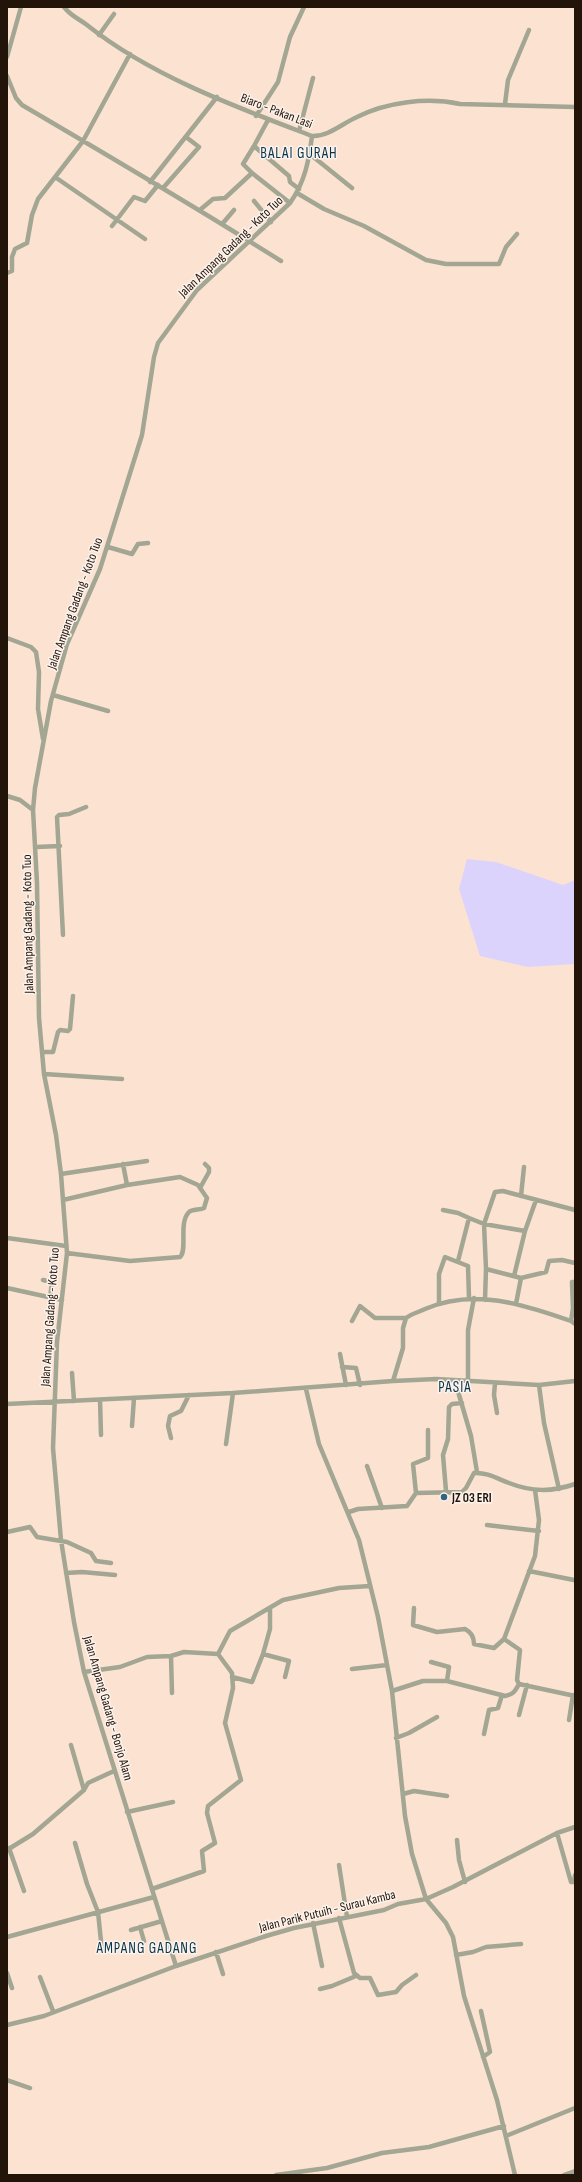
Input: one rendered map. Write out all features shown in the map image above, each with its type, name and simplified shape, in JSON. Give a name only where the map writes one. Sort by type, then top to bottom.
[{"type":"street","points":[[7,57],[21,7]]},
{"type":"street","name":"Biaro - Pakan Lasi","points":[[64,7],[71,16],[130,54],[256,116],[312,136],[338,128],[370,111],[396,103],[428,101],[575,107]]},
{"type":"street","points":[[256,116],[278,82],[290,37],[304,7]]},
{"type":"street","points":[[99,35],[114,14]]},
{"type":"street","points":[[505,104],[508,80],[529,30]]},
{"type":"street","points":[[7,273],[12,271],[12,257],[15,249],[27,242],[32,215],[38,199],[83,141],[130,54]]},
{"type":"street","points":[[7,76],[19,102],[150,182],[200,209],[281,261]]},
{"type":"street","points":[[299,131],[313,78]]},
{"type":"street","points":[[150,182],[217,97]]},
{"type":"street","points":[[268,120],[243,164],[244,167],[290,203]]},
{"type":"street","name":"Jalan Ampang Gadang - Koto Tuo","points":[[54,1402],[67,1253],[61,1174],[56,1135],[44,1074],[39,1018],[36,847],[33,810],[35,788],[53,695],[67,644],[108,547],[142,435],[154,357],[158,344],[194,293],[290,203],[305,176],[307,161],[311,156],[312,136]]},
{"type":"street","points":[[163,188],[199,148],[199,146],[186,138]]},
{"type":"street","points":[[254,146],[289,176],[290,182],[298,191],[324,209],[364,226],[426,260],[446,264],[499,264],[506,247],[517,234]]},
{"type":"street","points":[[311,156],[352,188]]},
{"type":"street","points":[[200,209],[213,199],[225,198],[252,173]]},
{"type":"street","points":[[54,178],[145,239]]},
{"type":"street","points":[[112,226],[134,197],[145,201],[158,185]]},
{"type":"street","points":[[254,201],[271,222]]},
{"type":"street","points":[[223,223],[234,210]]},
{"type":"street","points":[[108,547],[132,554],[138,544],[148,543]]},
{"type":"street","points":[[7,638],[31,647],[36,652],[39,672],[38,708],[44,741]]},
{"type":"street","points":[[53,695],[108,711]]},
{"type":"street","points":[[7,796],[20,800],[33,810]]},
{"type":"street","points":[[63,935],[58,815],[69,814],[86,807]]},
{"type":"street","points":[[36,847],[60,846]]},
{"type":"street","points":[[42,1052],[53,1052],[58,1032],[60,1030],[68,1031],[70,1029],[74,996]]},
{"type":"street","points":[[44,1074],[122,1079]]},
{"type":"street","points":[[61,1174],[147,1161]]},
{"type":"street","points":[[123,1164],[127,1185]]},
{"type":"street","points":[[200,1188],[209,1172],[209,1168],[205,1164]]},
{"type":"street","points":[[521,1196],[524,1167]]},
{"type":"street","points":[[63,1200],[127,1185],[180,1177],[191,1180],[200,1188],[207,1200],[204,1208],[191,1211],[188,1214],[182,1232],[183,1254],[180,1258],[130,1261],[67,1253]]},
{"type":"street","points":[[485,1300],[486,1269],[484,1224],[495,1192],[502,1191],[575,1210]]},
{"type":"street","points":[[514,1276],[525,1231],[536,1200]]},
{"type":"street","points":[[443,1210],[458,1213],[484,1224],[525,1231]]},
{"type":"street","points":[[458,1262],[469,1218]]},
{"type":"street","points":[[7,1238],[66,1246]]},
{"type":"street","points":[[439,1303],[439,1274],[442,1260],[447,1257],[468,1266],[467,1282],[472,1298],[468,1330],[468,1381]]},
{"type":"street","points":[[486,1269],[521,1278],[546,1272],[549,1262],[562,1260],[575,1263]]},
{"type":"street","points":[[516,1304],[521,1278]]},
{"type":"street","points":[[43,1280],[52,1282],[50,1298]]},
{"type":"street","points":[[352,1321],[360,1306],[375,1318],[406,1318],[439,1303],[472,1298],[516,1304],[573,1322],[572,1282],[575,1282]]},
{"type":"street","points":[[7,1288],[62,1300]]},
{"type":"street","points":[[393,1381],[403,1348],[403,1328],[406,1318]]},
{"type":"street","points":[[340,1354],[346,1385]]},
{"type":"street","points":[[342,1367],[356,1368],[360,1384]]},
{"type":"street","points":[[72,1374],[74,1401]]},
{"type":"street","points":[[7,1404],[233,1393],[436,1379],[540,1385],[575,1381]]},
{"type":"street","points":[[455,1381],[471,1436],[477,1472]]},
{"type":"street","points":[[495,1383],[494,1395],[498,1413]]},
{"type":"street","points":[[540,1385],[544,1423],[559,1489]]},
{"type":"street","points":[[306,1388],[319,1444],[337,1488],[349,1512],[359,1540],[378,1617],[392,1691],[396,1738],[408,1835],[426,1899],[450,1930],[464,1996],[504,2126],[515,2175]]},
{"type":"street","points":[[226,1444],[233,1393]]},
{"type":"street","points":[[172,1438],[168,1426],[170,1416],[181,1411],[189,1395]]},
{"type":"street","points":[[132,1426],[134,1398]]},
{"type":"street","points":[[100,1400],[101,1434]]},
{"type":"street","name":"Jalan Ampang Gadang - Bonjo Alam","points":[[54,1402],[53,1448],[61,1540],[84,1672],[176,1966]]},
{"type":"street","points":[[446,1491],[443,1455],[448,1439],[449,1407],[452,1404],[462,1403]]},
{"type":"street","points":[[349,1512],[407,1506],[416,1493],[413,1464],[428,1458],[428,1430]]},
{"type":"street","points":[[367,1466],[382,1508]]},
{"type":"street","points":[[416,1493],[464,1491],[471,1475],[477,1472],[496,1477],[508,1483],[535,1490],[559,1489],[575,1484]]},
{"type":"street","points":[[414,1608],[413,1625],[437,1632],[465,1629],[469,1631],[474,1638],[474,1644],[494,1648],[504,1639],[535,1556],[539,1531],[539,1513],[535,1490]]},
{"type":"street","points":[[488,1525],[539,1531]]},
{"type":"street","points":[[7,1532],[28,1526],[32,1528],[37,1537],[61,1540],[91,1553],[96,1561],[111,1563]]},
{"type":"street","points":[[529,1571],[574,1580]]},
{"type":"street","points":[[66,1573],[82,1572],[115,1575]]},
{"type":"street","points":[[218,1654],[230,1631],[283,1600],[339,1588],[370,1586]]},
{"type":"street","points":[[232,1677],[252,1682],[263,1654],[270,1630],[270,1608]]},
{"type":"street","points":[[392,1691],[423,1681],[447,1681],[502,1695],[512,1695],[518,1684],[519,1648],[504,1639]]},
{"type":"street","points":[[84,1672],[120,1667],[147,1657],[171,1656],[189,1652],[218,1654],[230,1669],[233,1688],[224,1723],[241,1780],[208,1806],[207,1813],[215,1843],[202,1851],[204,1871],[152,1890]]},
{"type":"street","points":[[263,1654],[289,1661],[285,1676]]},
{"type":"street","points":[[171,1656],[172,1693]]},
{"type":"street","points":[[431,1662],[449,1667],[447,1681]]},
{"type":"street","points":[[352,1668],[387,1664]]},
{"type":"street","points":[[518,1684],[574,1696],[568,1720]]},
{"type":"street","points":[[519,1715],[526,1686]]},
{"type":"street","points":[[484,1734],[489,1710],[498,1708],[502,1695]]},
{"type":"street","points":[[396,1738],[410,1733],[437,1717]]},
{"type":"street","points":[[71,1745],[84,1790]]},
{"type":"street","points":[[24,1891],[8,1849],[33,1834],[84,1790],[88,1782],[114,1771]]},
{"type":"street","points":[[403,1794],[414,1791],[447,1796]]},
{"type":"street","points":[[127,1812],[173,1802]]},
{"type":"street","name":"Jalan Parik Putuih - Surau Kamba","points":[[7,2025],[28,2021],[176,1966],[273,1934],[313,1923],[384,1910],[398,1904],[426,1899],[465,1882],[557,1833],[575,1827]]},
{"type":"street","points":[[557,1833],[571,1882],[574,1882],[575,1875]]},
{"type":"street","points":[[457,1840],[459,1860],[465,1882]]},
{"type":"street","points":[[75,1843],[87,1884],[98,1912],[102,1951]]},
{"type":"street","points":[[339,1866],[347,1917]]},
{"type":"street","points":[[7,1937],[154,1897]]},
{"type":"street","points":[[339,1918],[356,1976]]},
{"type":"street","points":[[131,1930],[162,1921]]},
{"type":"street","points":[[313,1923],[322,1966]]},
{"type":"street","points":[[140,1927],[144,1941]]},
{"type":"street","points":[[456,1955],[472,1952],[486,1947],[521,1944]]},
{"type":"street","points":[[216,1952],[223,1974]]},
{"type":"street","points":[[7,1973],[12,1988]]},
{"type":"street","points":[[320,1989],[332,1986],[356,1976],[370,1978],[378,1995],[396,1992],[402,1985],[416,1975]]},
{"type":"street","points":[[40,1977],[53,2011]]},
{"type":"street","points":[[481,2011],[490,2052],[483,2057]]},
{"type":"street","points":[[7,2080],[30,2088]]},
{"type":"street","points":[[506,2136],[575,2108]]},
{"type":"street","points":[[276,2175],[327,2168],[382,2154],[429,2147],[504,2126]]},
{"type":"street","points":[[564,2175],[575,2171]]},
{"type":"shaded area","points":[[467,859],[496,862],[563,885],[575,880],[575,964],[528,967],[480,956],[459,889]]},
{"type":"place","name":"JZ 03 ERI","points":[[444,1497]]},
{"type":"district","name":"BALAI GURAH","points":[[299,153]]},
{"type":"district","name":"PASIA","points":[[455,1387]]},
{"type":"district","name":"AMPANG GADANG","points":[[147,1948]]}]
